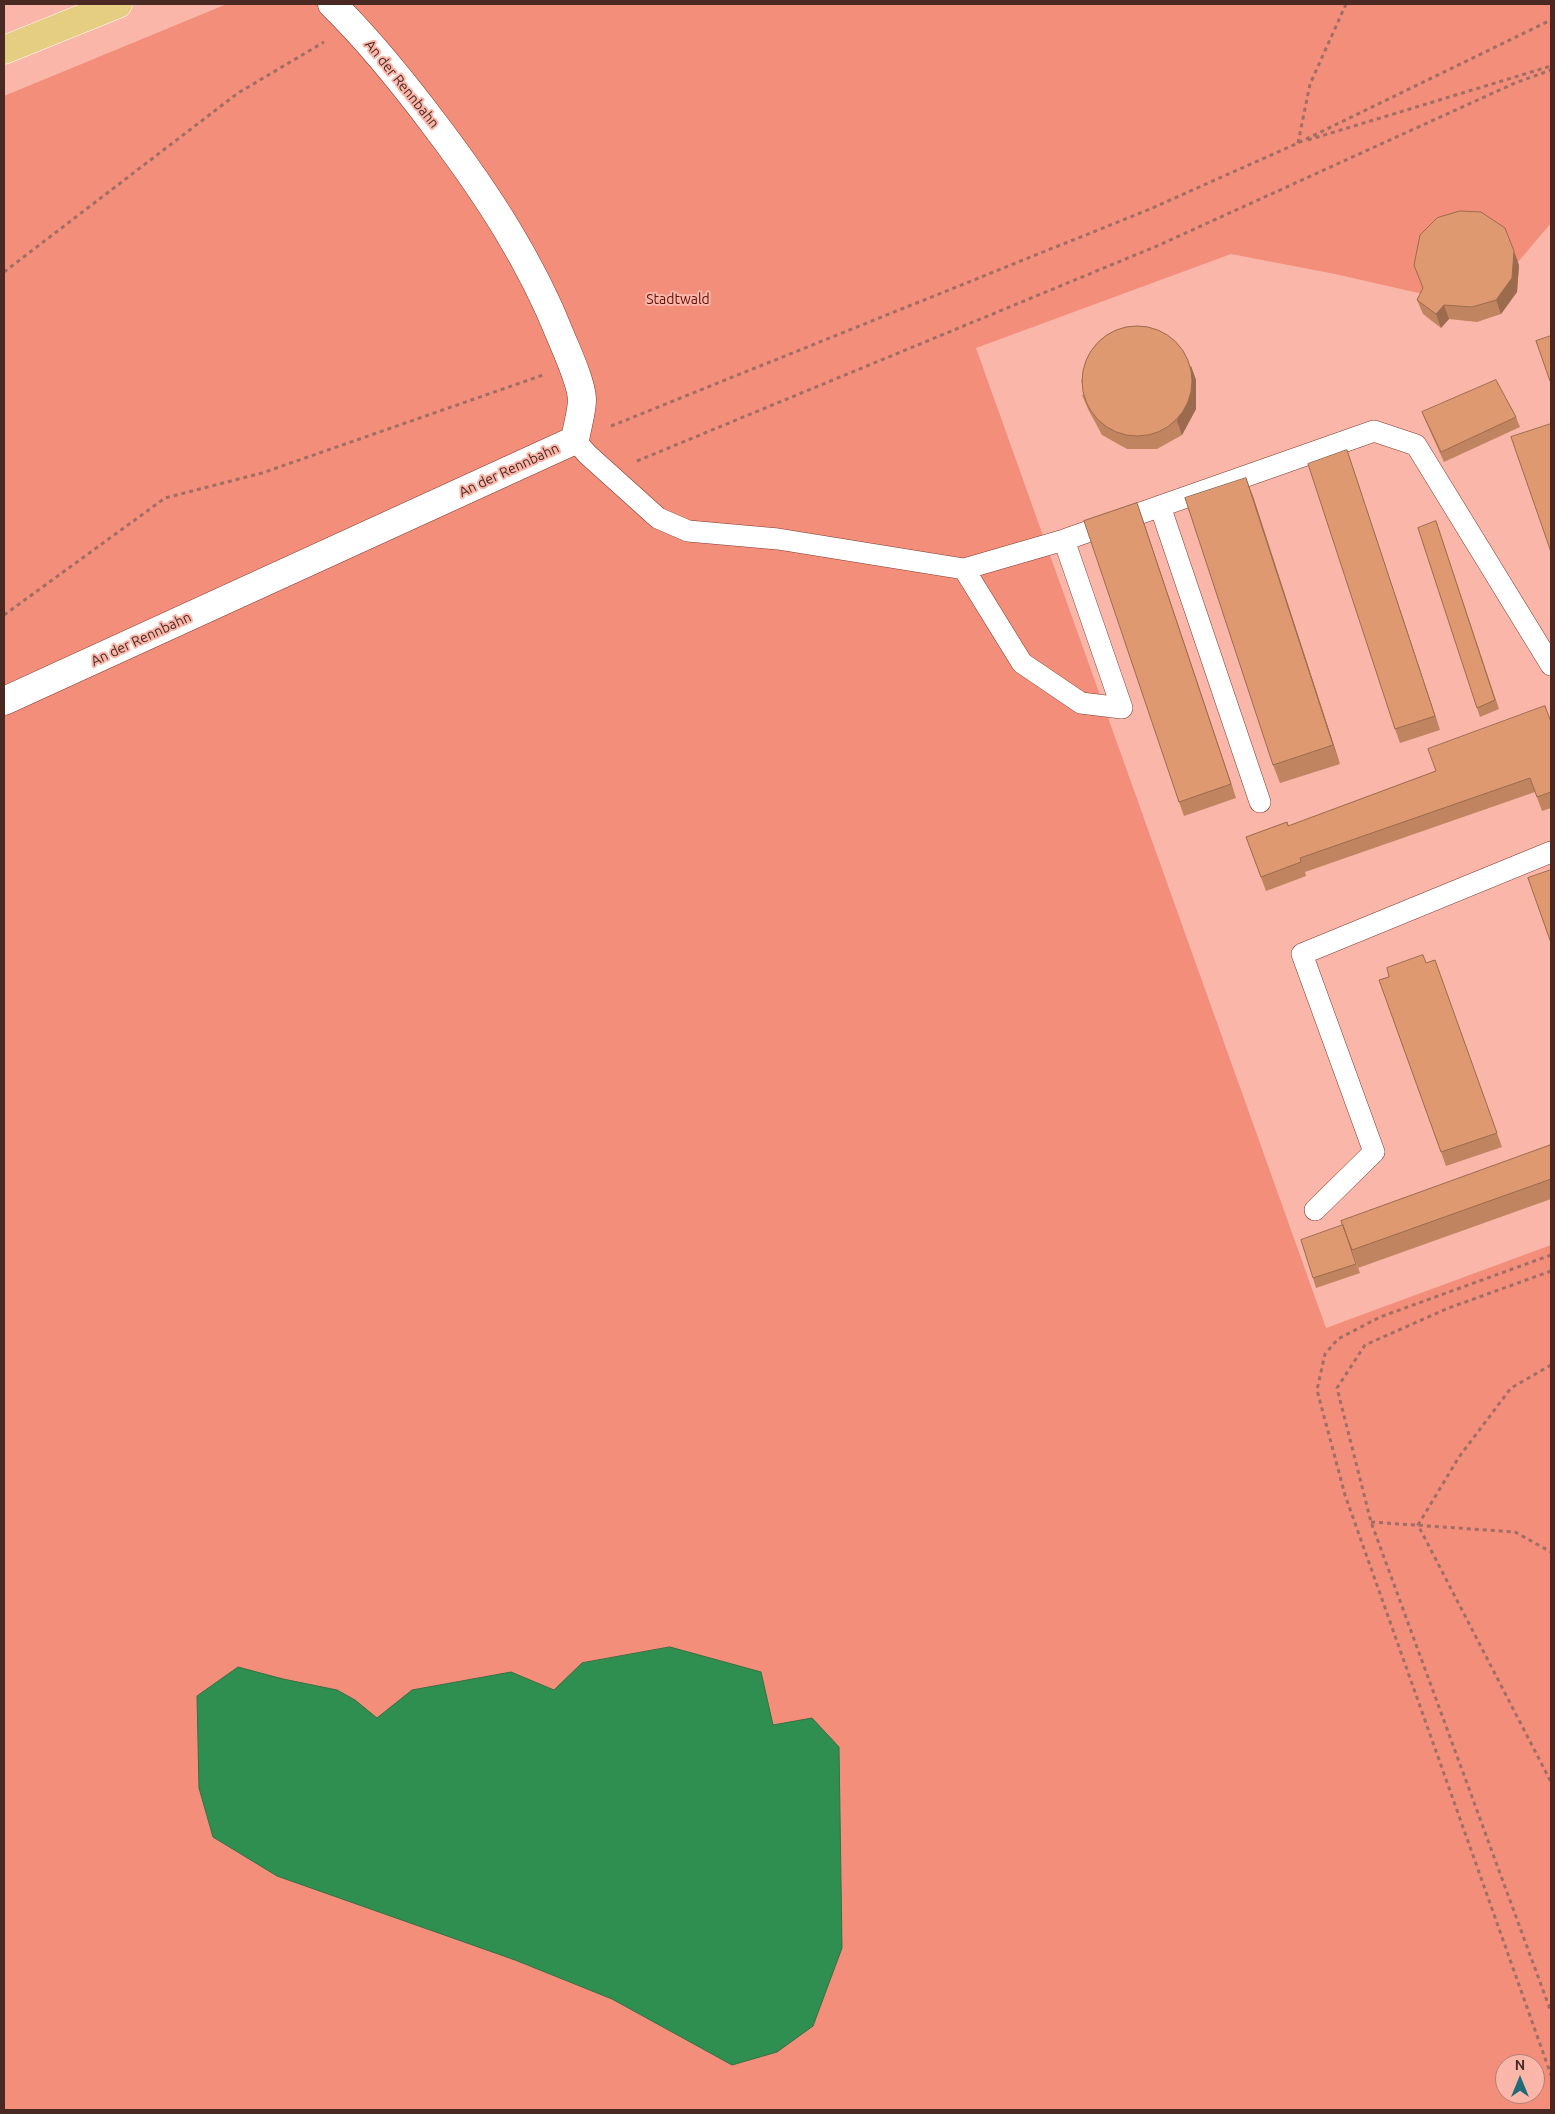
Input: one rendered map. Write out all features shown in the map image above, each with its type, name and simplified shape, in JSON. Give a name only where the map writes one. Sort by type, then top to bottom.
[{"type":"main road","points":[[4,50],[118,4]]},
{"type":"street","name":"An der Rennbahn","points":[[4,701],[581,447],[582,398],[572,365],[553,316],[520,250],[478,182],[415,98],[353,25],[332,4]]},
{"type":"lane","points":[[581,447],[658,518],[688,531],[778,539],[964,569],[1064,540],[1374,431],[1416,446],[1551,665]]},
{"type":"lane","points":[[1160,506],[1260,802]]},
{"type":"lane","points":[[964,569],[1022,663],[1081,704],[1122,708],[1064,540]]},
{"type":"lane","points":[[1316,1210],[1374,1152],[1302,954],[1551,852]]},
{"type":"path","points":[[1298,143],[1310,84],[1346,4]]},
{"type":"path","points":[[581,447],[1150,209],[1298,143],[1551,20]]},
{"type":"path","points":[[4,272],[238,93],[353,25]]},
{"type":"path","points":[[1298,143],[1551,66]]},
{"type":"path","points":[[581,447],[633,462],[1157,246],[1506,87],[1551,70]]},
{"type":"path","points":[[4,615],[165,498],[262,473],[572,365]]},
{"type":"path","points":[[1551,1255],[1380,1317],[1338,1339],[1325,1354],[1317,1390],[1345,1495],[1551,2075]]},
{"type":"path","points":[[1551,1271],[1446,1309],[1365,1345],[1337,1388],[1371,1522],[1551,2012]]},
{"type":"path","points":[[1418,1524],[1459,1457],[1511,1388],[1551,1365]]},
{"type":"path","points":[[1371,1522],[1515,1532],[1551,1552]]},
{"type":"path","points":[[1418,1524],[1551,1782]]},
{"type":"green space","name":"Stadtwald","points":[[227,4],[1551,4],[1551,223],[1480,307],[1335,274],[1231,254],[976,348],[1326,1328],[1551,1245],[1551,2110],[4,2110],[4,96]]},
{"type":"shaded area","points":[[670,1647],[761,1672],[773,1725],[812,1718],[839,1747],[842,1948],[813,2026],[777,2052],[732,2065],[612,1999],[515,1960],[277,1876],[213,1837],[199,1788],[197,1696],[238,1667],[283,1679],[337,1690],[355,1700],[377,1718],[412,1690],[511,1672],[554,1690],[582,1663]]},
{"type":"building","points":[[1460,211],[1481,212],[1505,228],[1514,251],[1512,278],[1496,300],[1472,307],[1444,305],[1436,314],[1417,300],[1423,288],[1414,265],[1420,235],[1437,218]]},
{"type":"building","points":[[1137,326],[1158,330],[1176,342],[1188,360],[1192,381],[1188,402],[1176,420],[1158,432],[1137,436],[1116,432],[1098,420],[1086,402],[1082,381],[1086,360],[1098,342],[1116,330]]},
{"type":"building","points":[[1551,336],[1551,381],[1550,381],[1536,341]]},
{"type":"building","points":[[1496,380],[1516,417],[1441,452],[1422,412]]},
{"type":"building","points":[[1551,424],[1551,552],[1511,437]]},
{"type":"building","points":[[1347,450],[1435,716],[1395,729],[1308,464]]},
{"type":"building","points":[[1246,478],[1333,745],[1273,765],[1185,498]]},
{"type":"building","points":[[1137,503],[1231,784],[1179,802],[1084,521]]},
{"type":"building","points":[[1436,521],[1495,700],[1477,708],[1418,528]]},
{"type":"building","points":[[1545,706],[1551,722],[1551,792],[1537,797],[1530,778],[1300,858],[1301,862],[1261,877],[1246,837],[1287,822],[1288,826],[1436,771],[1428,749]]},
{"type":"building","points":[[1551,870],[1551,943],[1528,878]]},
{"type":"building","points":[[1423,955],[1426,963],[1435,960],[1497,1133],[1441,1152],[1379,980],[1389,977],[1387,968]]},
{"type":"building","points":[[1551,1145],[1551,1179],[1352,1250],[1341,1221]]},
{"type":"building","points":[[1343,1225],[1356,1264],[1313,1278],[1301,1240]]}]
